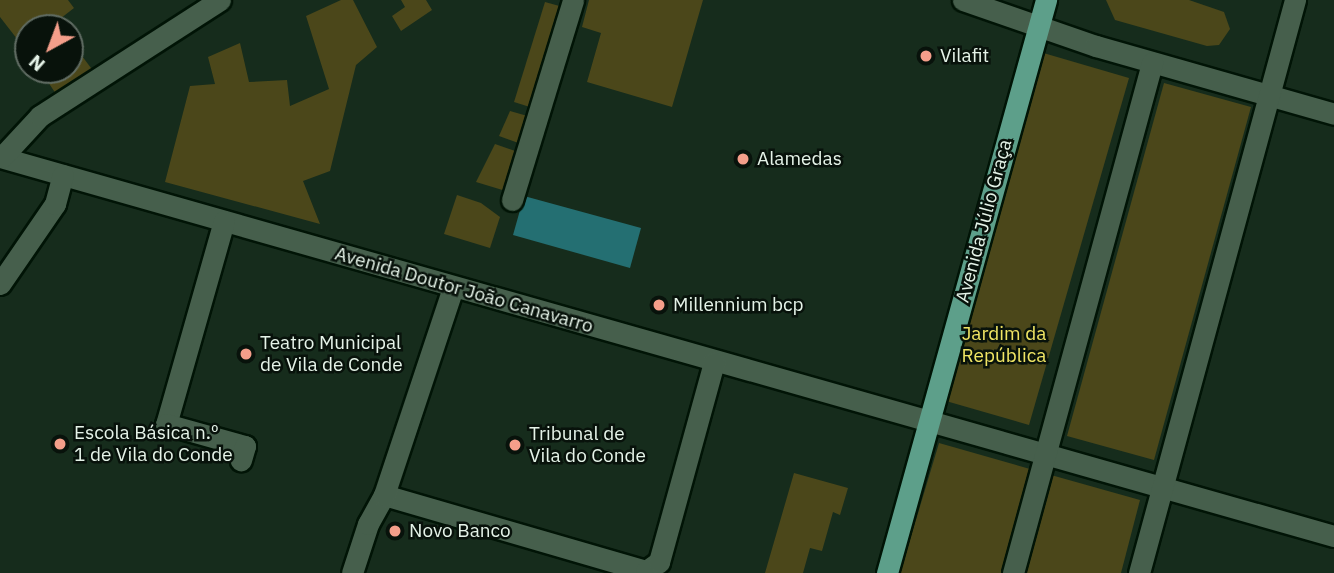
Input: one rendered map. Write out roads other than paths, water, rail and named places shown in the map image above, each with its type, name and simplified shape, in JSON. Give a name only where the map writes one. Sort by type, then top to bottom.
[{"type":"main road","name":"Avenida Júlio Graça","points":[[887,573],[1046,0]]},
{"type":"street","points":[[1,157],[40,116],[220,0]]},
{"type":"street","points":[[512,200],[573,0]]},
{"type":"street","points":[[963,0],[1039,23],[1152,63],[1334,114]]},
{"type":"street","points":[[1139,573],[1295,0]]},
{"type":"street","points":[[1013,573],[1152,63]]},
{"type":"street","name":"Avenida Doutor João Canavarro","points":[[1,157],[714,362],[930,420]]},
{"type":"street","points":[[0,284],[55,204],[63,175]]},
{"type":"street","points":[[224,221],[166,424],[246,446],[241,460]]},
{"type":"street","points":[[352,573],[368,524],[384,495],[453,287]]},
{"type":"street","points":[[384,495],[646,571],[659,562],[714,362]]},
{"type":"street","points":[[930,420],[1334,536]]},
{"type":"water","points":[[524,196],[641,228],[630,268],[513,235]]},
{"type":"place","name":"Vilafit","points":[[926,56]]},
{"type":"place","name":"Alamedas","points":[[743,159]]},
{"type":"place","name":"Millennium bcp","points":[[659,305]]},
{"type":"place","name":"Teatro Municipal de Vila de Conde","points":[[246,354]]},
{"type":"place","name":"Escola Básica n.º 1 de Vila do Conde","points":[[60,444]]},
{"type":"place","name":"Tribunal de Vila do Conde","points":[[515,445]]},
{"type":"place","name":"Novo Banco","points":[[395,531]]},
{"type":"park label","name":"Jardim da República","points":[[1004,345]]}]
